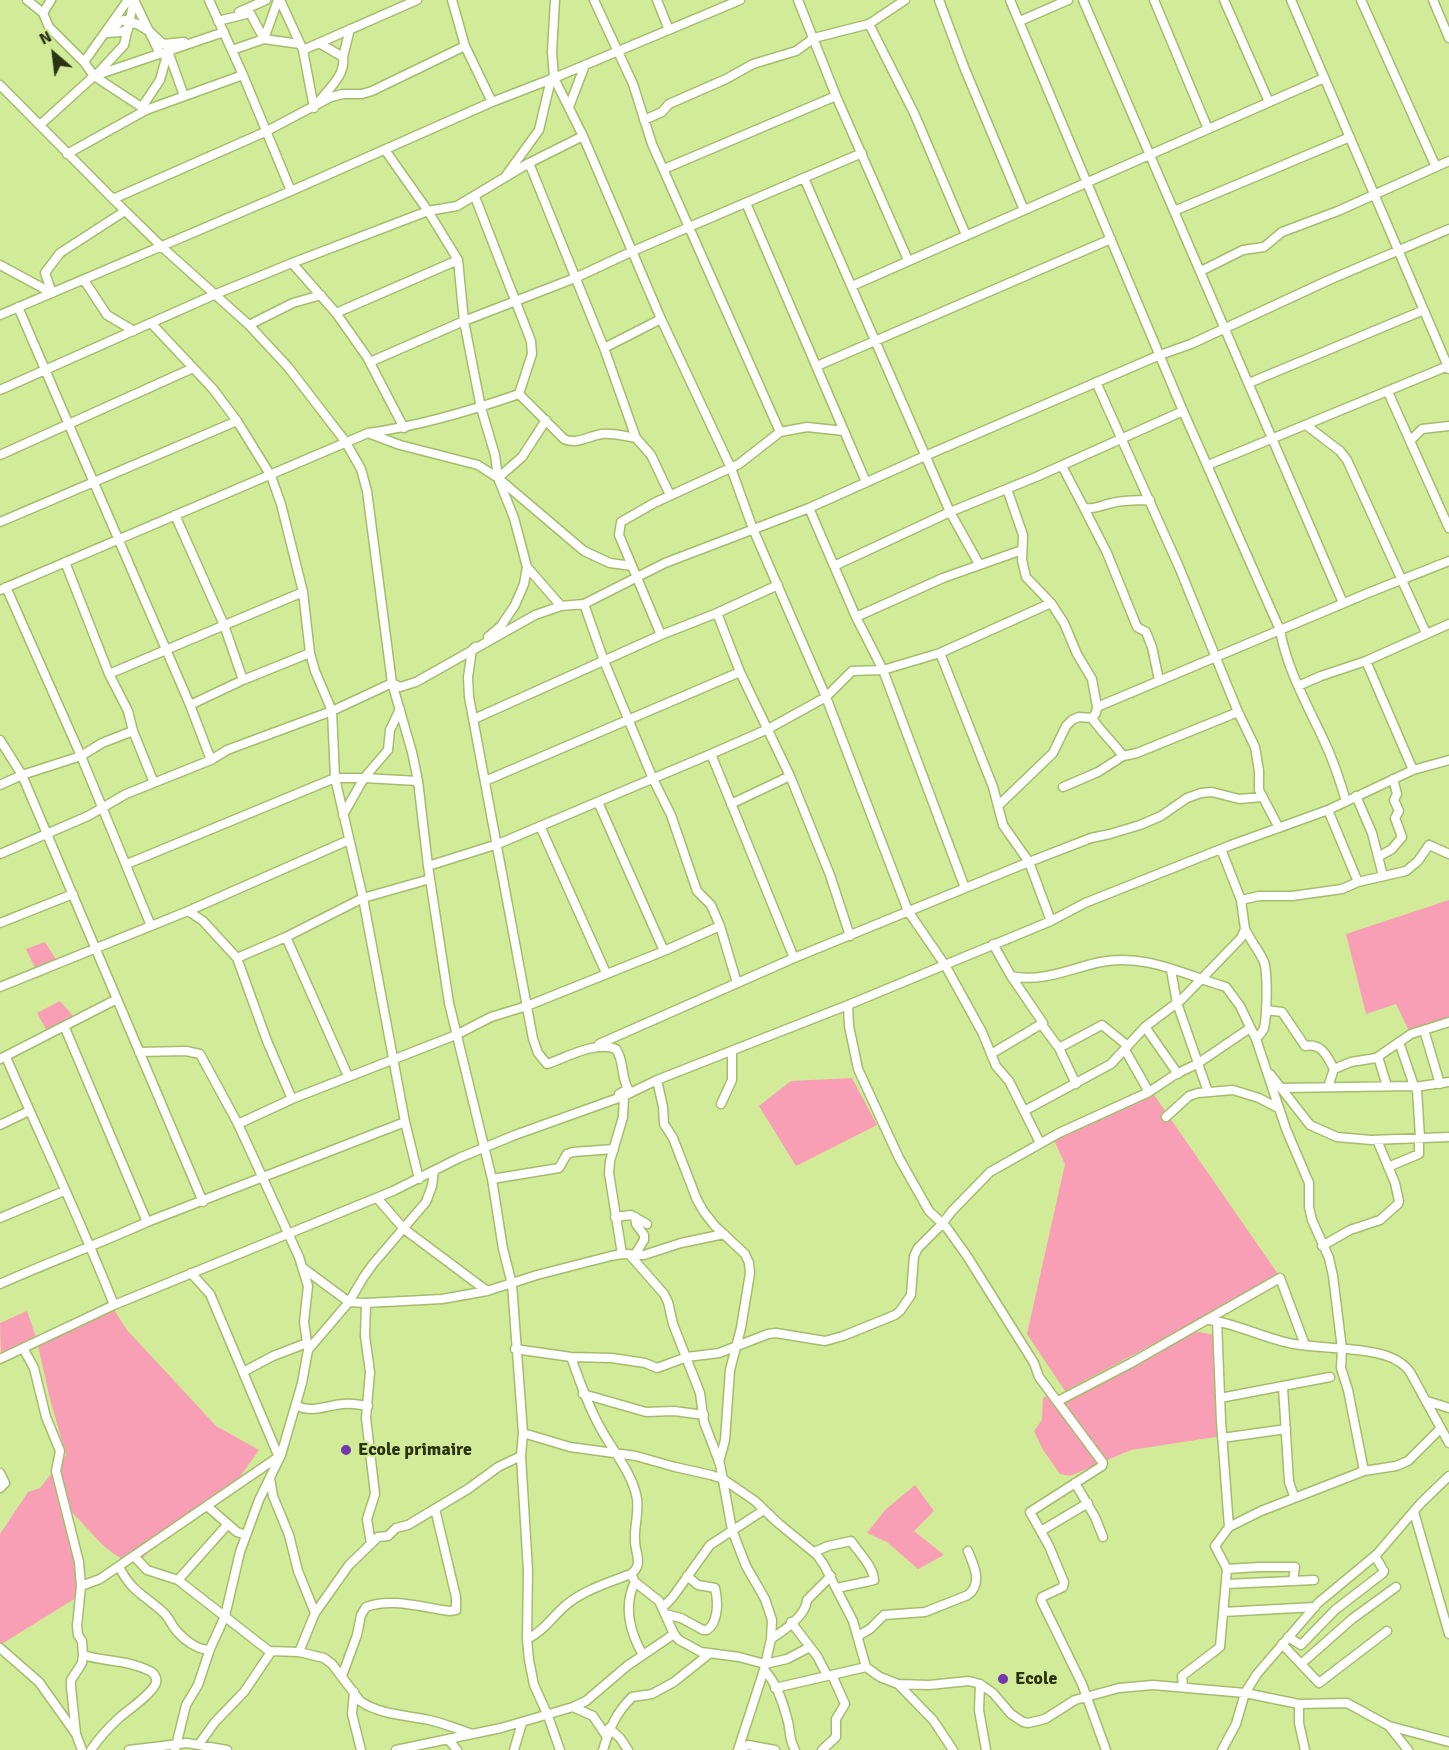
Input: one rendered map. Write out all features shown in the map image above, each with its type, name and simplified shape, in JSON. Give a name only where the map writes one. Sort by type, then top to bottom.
[{"type":"street","points":[[27,0],[43,13],[49,27],[84,62],[94,76],[144,109]]},
{"type":"street","points":[[43,13],[51,0]]},
{"type":"street","points":[[84,62],[128,0]]},
{"type":"street","points":[[40,125],[124,45],[134,0]]},
{"type":"street","points":[[134,0],[148,31],[164,52],[184,96]]},
{"type":"street","points":[[209,0],[291,191]]},
{"type":"street","points":[[219,21],[254,2],[266,0]]},
{"type":"street","points":[[264,39],[279,0]]},
{"type":"street","points":[[279,0],[302,47],[314,108]]},
{"type":"street","points":[[232,50],[264,39],[302,47],[319,43],[417,0]]},
{"type":"street","points":[[452,0],[465,46],[492,102]]},
{"type":"street","points":[[503,179],[539,130],[553,79],[555,0]]},
{"type":"street","points":[[594,0],[633,84],[652,144],[780,432]]},
{"type":"street","points":[[657,0],[669,30]]},
{"type":"street","points":[[0,315],[162,247],[492,102],[553,79],[740,0]]},
{"type":"street","points":[[798,0],[836,96],[908,260]]},
{"type":"street","points":[[644,120],[662,112],[669,104],[726,79],[753,64],[796,51],[814,38],[869,24],[905,0]]},
{"type":"street","points":[[939,0],[964,67],[1024,210]]},
{"type":"street","points":[[1010,0],[1183,411],[1280,630],[1283,646],[1298,686],[1327,748],[1346,801]]},
{"type":"street","points":[[1020,21],[1068,0]]},
{"type":"street","points":[[1083,0],[1343,603]]},
{"type":"street","points":[[1154,0],[1208,129]]},
{"type":"street","points":[[1225,0],[1269,102]]},
{"type":"street","points":[[1208,465],[1448,368],[1446,354],[1424,310],[1291,0]]},
{"type":"street","points":[[1361,0],[1436,167]]},
{"type":"street","points":[[1433,0],[1449,38]]},
{"type":"street","points":[[219,21],[250,13],[264,39]]},
{"type":"street","points":[[106,33],[114,29],[120,21],[124,20],[128,27]]},
{"type":"street","points":[[128,27],[135,23],[163,44],[186,41],[190,43]]},
{"type":"street","points":[[869,24],[914,113],[966,235]]},
{"type":"street","points":[[314,108],[342,72],[350,29]]},
{"type":"street","points":[[94,76],[224,32]]},
{"type":"street","points":[[319,43],[343,57]]},
{"type":"street","points":[[113,199],[265,132],[331,97],[372,91],[465,46]]},
{"type":"street","points":[[144,109],[160,80],[164,52]]},
{"type":"street","points":[[569,107],[585,65]]},
{"type":"street","points":[[67,154],[144,109],[243,75]]},
{"type":"street","points":[[852,286],[1324,78]]},
{"type":"street","points":[[553,79],[583,136],[661,319],[731,468],[753,529],[826,697],[908,911],[945,965],[982,1032],[996,1066],[1009,1082],[1040,1143]]},
{"type":"street","points":[[0,85],[162,247],[249,325],[288,367],[345,441],[361,469],[367,491],[392,683],[412,752],[418,782],[449,1003],[492,1179],[503,1249],[512,1284],[523,1433],[520,1456],[528,1570],[527,1639],[534,1685],[560,1750]]},
{"type":"street","points":[[664,169],[836,96]]},
{"type":"street","points":[[0,390],[216,294],[428,211],[457,206],[476,197],[529,163],[583,136]]},
{"type":"street","points":[[1174,211],[1350,137]]},
{"type":"street","points":[[385,150],[428,211],[458,260],[464,321],[481,408],[495,455],[498,478],[514,518],[527,567],[524,584],[515,605],[501,626],[472,650],[468,677],[533,1039],[538,1053],[547,1064],[591,1048],[794,958],[1029,862],[1091,838],[1140,825],[1161,816],[1187,798],[1212,792],[1239,799],[1263,797]]},
{"type":"street","points":[[370,362],[464,321],[575,278],[862,153]]},
{"type":"street","points":[[1201,271],[1243,250],[1264,247],[1282,232],[1375,195],[1449,161]]},
{"type":"street","points":[[529,163],[604,348],[636,438],[651,455],[670,495]]},
{"type":"street","points":[[804,178],[924,456],[950,512],[979,564]]},
{"type":"street","points":[[476,197],[531,341],[532,354],[519,393]]},
{"type":"street","points":[[746,203],[866,482]]},
{"type":"street","points":[[52,293],[45,273],[60,253],[125,211]]},
{"type":"street","points":[[392,683],[400,687],[406,686],[536,615],[561,606],[584,604],[665,563],[808,508],[924,456],[1224,329],[1329,280],[1449,230]]},
{"type":"street","points":[[817,366],[1111,240]]},
{"type":"street","points":[[336,313],[458,260]]},
{"type":"street","points":[[0,264],[52,293]]},
{"type":"street","points":[[292,264],[336,313],[370,362],[404,428]]},
{"type":"street","points":[[84,279],[106,315],[134,331]]},
{"type":"street","points":[[249,325],[293,303],[321,295]]},
{"type":"street","points":[[18,307],[167,650],[212,760]]},
{"type":"street","points":[[1249,383],[1424,310]]},
{"type":"street","points":[[604,348],[661,319]]},
{"type":"street","points":[[151,323],[213,389],[237,421],[271,476],[283,511],[303,592],[310,653],[332,711],[335,778],[363,898],[392,1060],[419,1179]]},
{"type":"street","points":[[0,455],[194,368]]},
{"type":"street","points":[[1096,382],[1205,627],[1254,747],[1258,785],[1279,828]]},
{"type":"street","points":[[1388,392],[1449,528]]},
{"type":"street","points":[[151,926],[81,756],[3,589],[271,476],[368,432],[404,428],[481,408],[519,393]]},
{"type":"street","points":[[519,393],[564,439],[569,441],[603,434],[636,438]]},
{"type":"street","points":[[834,566],[950,512],[1062,466],[1183,411]]},
{"type":"street","points":[[498,478],[522,457],[546,420]]},
{"type":"street","points":[[0,522],[237,421]]},
{"type":"street","points":[[1305,425],[1344,455],[1426,633]]},
{"type":"street","points":[[1411,441],[1422,429],[1449,426]]},
{"type":"street","points":[[661,634],[619,535],[621,522],[670,495],[731,468],[750,457],[780,432],[807,427],[844,431]]},
{"type":"street","points":[[368,432],[400,445],[478,465],[498,478],[584,551],[610,563],[632,566]]},
{"type":"street","points":[[1062,466],[1107,553],[1137,627],[1146,632],[1152,647],[1159,680]]},
{"type":"street","points":[[1007,489],[1023,535],[1022,550],[1026,577],[1051,603],[1092,680],[1097,707],[1092,718]]},
{"type":"street","points":[[1084,508],[1091,509],[1126,501],[1150,500]]},
{"type":"street","points":[[808,508],[856,617],[883,670],[965,888]]},
{"type":"street","points":[[175,515],[224,625],[243,680]]},
{"type":"street","points":[[856,617],[979,564],[1022,550]]},
{"type":"street","points":[[1097,707],[1215,656],[1449,561]]},
{"type":"street","points":[[65,562],[109,675],[128,711],[133,731],[154,783]]},
{"type":"street","points":[[527,567],[561,606]]},
{"type":"street","points":[[474,719],[661,634],[717,613],[778,585]]},
{"type":"street","points":[[109,675],[303,592]]},
{"type":"street","points":[[428,866],[498,844],[768,729],[826,697],[852,672],[883,670],[940,653],[1051,603]]},
{"type":"street","points":[[584,604],[604,661],[653,779],[671,814],[697,891],[711,904],[720,926],[737,983]]},
{"type":"street","points":[[717,613],[740,672],[790,776],[830,875],[850,936]]},
{"type":"street","points":[[1298,686],[1366,661],[1449,624]]},
{"type":"street","points":[[190,705],[243,680],[310,653]]},
{"type":"street","points":[[940,653],[999,805],[1003,825],[1029,862],[1051,921]]},
{"type":"street","points":[[1366,661],[1413,770]]},
{"type":"street","points":[[485,781],[740,672]]},
{"type":"street","points":[[0,854],[88,816],[126,794],[212,760],[227,750],[332,711],[392,683]]},
{"type":"street","points":[[343,815],[364,778],[388,750],[390,730],[400,709]]},
{"type":"street","points":[[1063,787],[1098,772],[1123,756],[1137,753],[1238,712]]},
{"type":"street","points":[[999,805],[1053,753],[1066,726],[1079,717],[1092,718],[1123,756]]},
{"type":"street","points":[[0,785],[22,775],[81,756],[102,743],[133,731]]},
{"type":"street","points":[[0,740],[22,775],[48,834],[203,1202]]},
{"type":"street","points":[[711,754],[794,958]]},
{"type":"street","points":[[0,1359],[114,1305],[377,1198],[484,1148],[624,1096],[657,1080],[848,1005],[1051,921],[1085,903],[1221,849],[1328,810],[1413,770],[1449,760]]},
{"type":"street","points":[[731,804],[790,776]]},
{"type":"street","points":[[127,864],[335,778],[418,782]]},
{"type":"street","points":[[1378,857],[1392,849],[1402,837],[1395,818],[1399,811],[1394,800],[1397,794],[1393,779]]},
{"type":"street","points":[[1356,796],[1372,833],[1383,876]]},
{"type":"street","points":[[598,802],[664,951]]},
{"type":"street","points":[[1328,810],[1358,882]]},
{"type":"street","points":[[540,826],[606,973]]},
{"type":"street","points":[[0,987],[188,911],[349,840]]},
{"type":"street","points":[[1241,900],[1258,896],[1292,896],[1342,889],[1358,882],[1406,871],[1429,845],[1449,854]]},
{"type":"street","points":[[1221,849],[1241,900],[1245,929],[1252,945],[1263,960],[1266,1010],[1263,1030],[1256,1039]]},
{"type":"street","points":[[237,958],[363,898],[430,879]]},
{"type":"street","points":[[0,923],[73,894]]},
{"type":"street","points":[[188,911],[203,921],[237,958],[267,1041],[292,1099]]},
{"type":"street","points":[[238,1125],[292,1099],[456,1035],[491,1017],[527,1006],[664,951],[720,926]]},
{"type":"street","points":[[1024,1111],[1111,1064],[1145,1027],[1177,1003],[1201,979],[1241,938],[1245,929]]},
{"type":"street","points":[[285,937],[348,1076]]},
{"type":"street","points":[[993,944],[1011,976],[1042,1021],[1042,1025],[1059,1048],[1076,1084]]},
{"type":"street","points":[[1011,976],[1039,978],[1101,962],[1118,960],[1152,962],[1229,990],[1240,1006],[1256,1039],[1278,1108],[1309,1183],[1309,1207],[1334,1276],[1342,1349],[1341,1368],[1348,1390],[1364,1471]]},
{"type":"street","points":[[1171,970],[1177,1003],[1208,1092]]},
{"type":"street","points":[[114,1305],[90,1246],[3,1058],[65,1028],[117,999]]},
{"type":"street","points":[[848,1005],[853,1046],[862,1080],[921,1199],[967,1256],[1034,1362],[1039,1377],[1103,1463],[1102,1466],[1030,1512],[1058,1565],[1064,1585],[1041,1600],[1083,1684],[1106,1750]]},
{"type":"street","points":[[1266,1010],[1282,1012],[1305,1046],[1319,1047],[1334,1069]]},
{"type":"street","points":[[1328,1087],[1334,1069],[1351,1062],[1378,1057],[1411,1034],[1449,1022]]},
{"type":"street","points":[[991,1054],[1042,1025]]},
{"type":"street","points":[[1059,1048],[1102,1025],[1126,1048],[1149,1092]]},
{"type":"street","points":[[1145,1027],[1178,1074]]},
{"type":"street","points":[[65,1028],[147,1222]]},
{"type":"street","points":[[515,1349],[571,1357],[612,1358],[645,1363],[657,1368],[687,1358],[735,1347],[768,1334],[776,1333],[817,1341],[832,1340],[895,1315],[905,1305],[911,1294],[915,1253],[980,1180],[1040,1143],[1149,1092],[1197,1064],[1250,1028]]},
{"type":"street","points":[[1282,1088],[1415,1086],[1445,1083],[1424,1030]]},
{"type":"street","points":[[1388,1167],[1419,1154],[1420,1137],[1415,1086],[1399,1042]]},
{"type":"street","points":[[591,1048],[602,1046],[616,1049],[623,1061],[622,1079],[628,1089],[609,1101]]},
{"type":"street","points":[[140,1052],[186,1051],[200,1054],[238,1125],[288,1233],[308,1286],[304,1322],[308,1347],[296,1405],[280,1455],[259,1500],[240,1552],[225,1616],[210,1649],[198,1686],[186,1705],[176,1747]]},
{"type":"street","points":[[721,1104],[732,1080],[732,1051]]},
{"type":"street","points":[[1378,1057],[1388,1086]]},
{"type":"street","points":[[1267,1070],[1310,1125],[1337,1137],[1358,1140],[1449,1137]]},
{"type":"street","points":[[657,1080],[664,1124],[673,1138],[679,1158],[704,1212],[745,1254],[750,1273],[741,1328],[727,1388],[725,1440],[719,1462]]},
{"type":"street","points":[[1166,1117],[1189,1096],[1208,1092],[1233,1090],[1259,1098],[1278,1108]]},
{"type":"street","points":[[624,1096],[623,1117],[610,1161],[609,1173],[615,1217],[629,1254],[664,1294],[668,1302],[673,1324],[700,1394],[706,1429],[719,1462],[732,1530],[746,1566],[768,1607],[772,1620],[771,1639],[764,1667],[738,1750]]},
{"type":"street","points":[[0,1125],[29,1112]]},
{"type":"street","points":[[0,1284],[109,1240],[147,1222],[405,1122]]},
{"type":"street","points":[[1322,1246],[1350,1230],[1380,1220],[1398,1204],[1395,1183],[1377,1140]]},
{"type":"street","points":[[492,1179],[559,1167],[567,1154],[573,1152],[614,1149]]},
{"type":"street","points":[[243,1372],[273,1356],[308,1347],[349,1302],[363,1278],[426,1202],[432,1186],[434,1171]]},
{"type":"street","points":[[0,1218],[64,1191]]},
{"type":"street","points":[[377,1198],[404,1229],[487,1291]]},
{"type":"street","points":[[615,1217],[631,1215],[647,1224]]},
{"type":"street","points":[[629,1254],[644,1240],[644,1235],[634,1217]]},
{"type":"street","points":[[303,1268],[349,1302],[442,1299],[487,1291],[537,1275],[629,1254],[644,1255],[681,1243],[724,1234]]},
{"type":"street","points":[[191,1273],[210,1294],[280,1455]]},
{"type":"street","points":[[1058,1401],[1213,1320],[1280,1278],[1305,1345]]},
{"type":"street","points":[[366,1303],[365,1336],[370,1372],[366,1418],[375,1494],[367,1519],[371,1544]]},
{"type":"street","points":[[1213,1320],[1245,1328],[1272,1339],[1388,1356],[1406,1366],[1449,1443]]},
{"type":"street","points":[[1213,1320],[1229,1527]]},
{"type":"street","points":[[23,1348],[34,1368],[46,1417],[60,1451],[56,1471],[75,1540],[81,1586],[77,1626],[78,1635],[82,1641],[83,1655],[82,1663],[71,1680],[76,1734]]},
{"type":"street","points":[[571,1357],[583,1394],[627,1473],[637,1498],[634,1541],[639,1564],[633,1578],[628,1606],[633,1636],[643,1655]]},
{"type":"street","points":[[1220,1398],[1330,1377]]},
{"type":"street","points":[[1282,1387],[1289,1482],[1294,1496]]},
{"type":"street","points":[[583,1394],[646,1412],[674,1411],[704,1415]]},
{"type":"street","points":[[1427,1401],[1449,1408]]},
{"type":"street","points":[[296,1405],[301,1408],[345,1403],[368,1406]]},
{"type":"street","points":[[1222,1438],[1286,1429]]},
{"type":"street","points":[[1183,1687],[1182,1676],[1220,1647],[1227,1569],[1215,1546],[1229,1527],[1294,1496],[1364,1471],[1396,1466],[1408,1461],[1440,1429]]},
{"type":"street","points":[[523,1433],[570,1447],[636,1456],[723,1479],[755,1501],[814,1552],[831,1575],[853,1621],[866,1667],[880,1677],[898,1684],[969,1681],[980,1684],[993,1693],[1011,1714],[1028,1723],[1045,1719],[1066,1704],[1087,1697],[1119,1689],[1153,1685],[1245,1693],[1299,1704],[1347,1703],[1389,1726],[1449,1742]]},
{"type":"street","points":[[81,1586],[100,1579],[280,1455]]},
{"type":"street","points":[[299,1652],[315,1613],[349,1565],[378,1537],[388,1536],[396,1528],[408,1525],[468,1490],[498,1467],[520,1456]]},
{"type":"street","points":[[0,1473],[5,1483],[0,1488]]},
{"type":"street","points":[[1223,1749],[1236,1724],[1245,1693],[1257,1674],[1285,1640],[1315,1607],[1375,1556],[1449,1476]]},
{"type":"street","points":[[270,1478],[273,1496],[290,1535],[298,1571],[315,1613]]},
{"type":"street","points":[[1075,1483],[1088,1503],[1103,1537]]},
{"type":"street","points":[[1041,1531],[1088,1503]]},
{"type":"street","points":[[207,1506],[237,1532],[246,1535]]},
{"type":"street","points":[[342,1676],[357,1635],[361,1615],[366,1607],[395,1604],[456,1610],[456,1597],[435,1509]]},
{"type":"street","points":[[664,1611],[710,1545],[764,1510]]},
{"type":"street","points":[[1414,1512],[1449,1634]]},
{"type":"street","points":[[178,1580],[228,1524]]},
{"type":"street","points":[[814,1552],[851,1541],[875,1576],[874,1580],[837,1588]]},
{"type":"street","points":[[858,1636],[870,1629],[885,1615],[925,1612],[974,1591],[977,1579],[968,1551]]},
{"type":"street","points":[[134,1556],[147,1570],[178,1580],[271,1652],[299,1652],[324,1658],[342,1676],[360,1701],[376,1709],[432,1721],[470,1733]]},
{"type":"street","points":[[1285,1640],[1301,1646],[1335,1610],[1384,1572],[1375,1556]]},
{"type":"street","points":[[119,1566],[125,1579],[166,1615],[176,1631],[199,1649],[210,1649]]},
{"type":"street","points":[[1227,1569],[1259,1566],[1294,1567],[1293,1581]]},
{"type":"street","points":[[771,1639],[806,1607],[807,1600],[831,1575]]},
{"type":"street","points":[[664,1611],[703,1630],[712,1627],[717,1608],[716,1588],[698,1585],[687,1576]]},
{"type":"street","points":[[633,1578],[654,1595],[674,1634],[688,1646],[709,1654],[739,1657],[764,1667],[788,1719],[790,1741],[795,1750]]},
{"type":"street","points":[[527,1639],[539,1633],[567,1604],[582,1594],[633,1578]]},
{"type":"street","points":[[1226,1584],[1314,1580]]},
{"type":"street","points":[[1301,1664],[1352,1619],[1396,1587]]},
{"type":"street","points":[[1223,1612],[1315,1607]]},
{"type":"street","points":[[791,1622],[829,1675],[845,1704],[836,1719],[838,1732],[836,1737],[822,1750]]},
{"type":"street","points":[[1285,1640],[1317,1683],[1387,1631]]},
{"type":"street","points":[[396,1750],[522,1723],[573,1707],[586,1701],[643,1655],[674,1634]]},
{"type":"street","points":[[764,1667],[787,1659],[810,1647]]},
{"type":"street","points":[[1,1651],[39,1682],[76,1734],[82,1750]]},
{"type":"street","points":[[199,1744],[215,1722],[244,1692],[271,1652]]},
{"type":"street","points":[[603,1750],[608,1733],[619,1712],[632,1697],[652,1694],[663,1688],[709,1654]]},
{"type":"street","points":[[83,1655],[103,1661],[126,1662],[156,1675],[153,1687],[117,1720],[91,1750]]},
{"type":"street","points":[[775,1688],[866,1667]]},
{"type":"street","points":[[898,1684],[933,1720],[953,1750]]},
{"type":"street","points":[[980,1684],[979,1710],[986,1750]]},
{"type":"street","points":[[354,1692],[352,1714],[361,1750]]},
{"type":"street","points":[[1299,1704],[1299,1723],[1305,1750]]},
{"type":"street","points":[[573,1707],[593,1716],[608,1733],[620,1738],[628,1750]]},
{"type":"street","points":[[514,1750],[522,1723]]},
{"type":"street","points":[[1389,1726],[1408,1750]]},
{"type":"street","points":[[448,1739],[457,1750]]},
{"type":"street","points":[[129,1750],[199,1744],[227,1750]]},
{"type":"street","points":[[738,1750],[748,1745],[775,1750]]},
{"type":"shaded area","points":[[1449,900],[1449,1019],[1409,1031],[1396,1004],[1366,1014],[1346,934]]},
{"type":"shaded area","points":[[45,942],[57,961],[35,968],[26,949]]},
{"type":"shaded area","points":[[60,1001],[74,1017],[48,1033],[37,1013]]},
{"type":"shaded area","points":[[852,1078],[877,1125],[796,1166],[759,1106],[791,1081]]},
{"type":"shaded area","points":[[1152,1092],[1280,1277],[1065,1391],[1027,1334],[1065,1164],[1053,1138]]},
{"type":"shaded area","points":[[113,1308],[127,1330],[216,1426],[259,1450],[230,1491],[169,1532],[138,1563],[127,1561],[109,1550],[71,1512],[79,1596],[0,1645],[0,1534],[28,1492],[40,1488],[66,1455],[38,1346]]},
{"type":"shaded area","points":[[27,1311],[36,1337],[1,1354],[0,1323]]},
{"type":"shaded area","points":[[1199,1332],[1215,1335],[1222,1436],[1131,1450],[1070,1476],[1060,1474],[1043,1450],[1034,1431],[1042,1420],[1043,1398],[1053,1391],[1063,1401],[1186,1334]]},
{"type":"shaded area","points":[[915,1485],[934,1511],[914,1531],[944,1555],[918,1569],[887,1542],[867,1533],[885,1510]]},
{"type":"place","name":"Ecole primaire","points":[[346,1450]]},
{"type":"place","name":"Ecole","points":[[1003,1679]]}]
